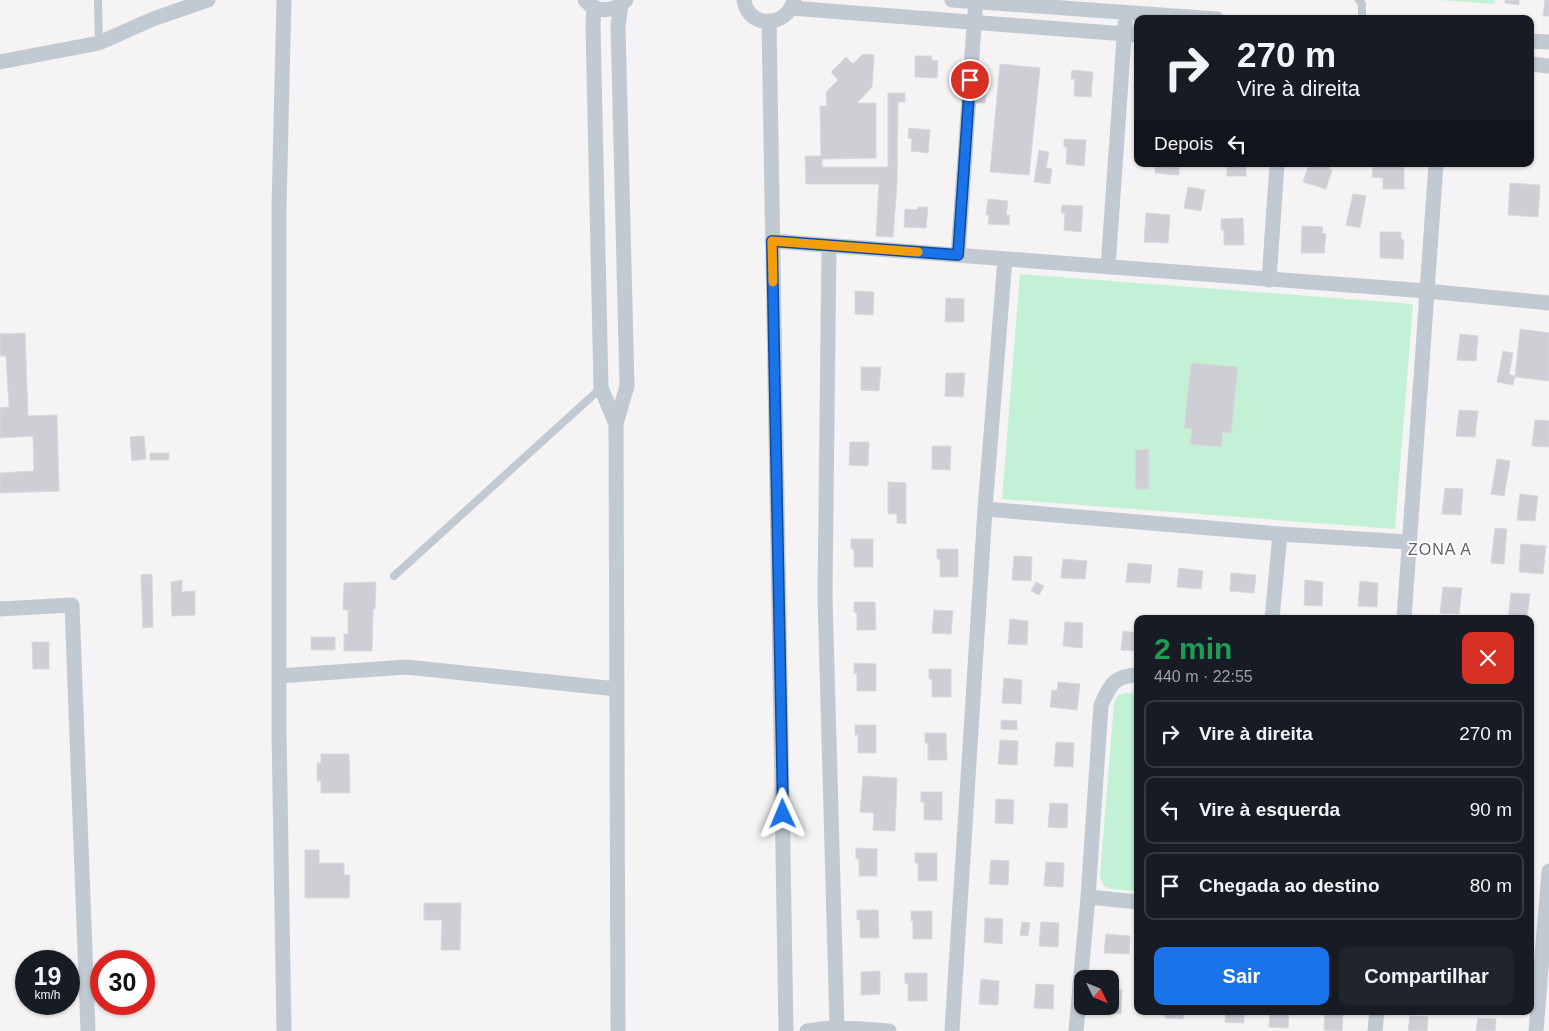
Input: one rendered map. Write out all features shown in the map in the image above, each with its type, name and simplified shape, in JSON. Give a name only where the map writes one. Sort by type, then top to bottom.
[{"type":"street","points":[[0,62],[99,43],[153,19],[208,0]]},
{"type":"street","points":[[284,0],[279,207],[279,676],[284,1031]]},
{"type":"street","points":[[744,0],[748,11],[754,17],[769,22],[782,18],[792,4],[974,22],[1131,34]]},
{"type":"street","points":[[952,0],[1165,15]]},
{"type":"street","points":[[616,424],[602,388],[593,25],[590,4],[608,10],[624,2]]},
{"type":"street","points":[[618,1031],[616,424],[627,386],[618,26],[624,2]]},
{"type":"street","points":[[958,255],[975,2]]},
{"type":"street","points":[[1108,267],[1131,34],[1126,12]]},
{"type":"street","points":[[769,22],[786,1031]]},
{"type":"street","points":[[1534,41],[1549,42]]},
{"type":"street","points":[[1534,64],[1549,66]]},
{"type":"street","points":[[1269,280],[1276,167]]},
{"type":"street","points":[[1404,615],[1436,167]]},
{"type":"street","points":[[772,241],[1427,291],[1549,303]]},
{"type":"street","points":[[829,246],[825,596],[837,1027]]},
{"type":"street","points":[[952,1031],[985,509],[1006,259]]},
{"type":"street","points":[[602,388],[627,386]]},
{"type":"street","points":[[985,509],[1280,534],[1409,542]]},
{"type":"street","points":[[1272,615],[1280,534]]},
{"type":"street","points":[[0,609],[72,605],[88,1031]]},
{"type":"street","points":[[279,676],[406,667],[617,689]]},
{"type":"street","points":[[1076,1031],[1088,897],[1101,705],[1110,686],[1123,676],[1134,675]]},
{"type":"street","points":[[1536,1031],[1549,871]]},
{"type":"street","points":[[1088,897],[1134,902]]},
{"type":"street","points":[[1375,1031],[1377,1015]]},
{"type":"street","points":[[807,1031],[837,1027],[889,1031]]},
{"type":"lane","points":[[98,0],[99,43]]},
{"type":"lane","points":[[1359,0],[1362,4],[1362,15]]},
{"type":"lane","points":[[394,576],[602,388]]},
{"type":"green space","points":[[1440,0],[1495,0],[1494,4]]},
{"type":"green space","points":[[1020,274],[1413,304],[1395,529],[1002,499]]},
{"type":"green space","points":[[1134,694],[1134,891],[1111,889],[1103,885],[1100,876],[1114,703],[1118,695]]},
{"type":"building","points":[[1505,0],[1519,0],[1519,5],[1505,3]]},
{"type":"building","points":[[1545,0],[1549,0],[1549,16],[1543,16]]},
{"type":"building","points":[[863,54],[874,55],[872,87],[857,103],[876,103],[876,158],[822,159],[822,167],[888,167],[888,93],[905,93],[905,102],[898,102],[897,183],[893,237],[876,236],[879,184],[806,184],[805,156],[821,156],[820,106],[827,106],[826,92],[838,80],[831,72],[846,57],[853,64]]},
{"type":"building","points":[[915,56],[932,56],[931,60],[938,61],[937,78],[915,77]]},
{"type":"building","points":[[1000,64],[1040,68],[1029,175],[990,172]]},
{"type":"building","points":[[1072,70],[1093,72],[1091,97],[1074,96],[1075,79],[1071,79]]},
{"type":"building","points":[[976,81],[988,82],[985,103],[974,103]]},
{"type":"building","points":[[909,128],[930,130],[928,153],[911,151],[912,139],[908,138]]},
{"type":"building","points":[[1064,139],[1086,140],[1084,166],[1066,164],[1067,147],[1064,147]]},
{"type":"building","points":[[1039,150],[1049,152],[1046,168],[1052,169],[1050,184],[1034,182]]},
{"type":"building","points":[[1155,167],[1179,167],[1179,175],[1155,173]]},
{"type":"building","points":[[1227,167],[1246,167],[1246,176],[1227,176]]},
{"type":"building","points":[[1308,167],[1330,167],[1329,169],[1332,170],[1326,189],[1303,182]]},
{"type":"building","points":[[1373,167],[1404,167],[1404,189],[1383,189],[1383,178],[1372,177]]},
{"type":"building","points":[[1510,183],[1540,185],[1538,217],[1508,215]]},
{"type":"building","points":[[1188,187],[1205,190],[1201,211],[1184,208]]},
{"type":"building","points":[[1353,194],[1366,196],[1360,228],[1346,225]]},
{"type":"building","points":[[988,199],[1008,201],[1006,215],[1010,215],[1009,225],[988,224],[989,215],[986,215]]},
{"type":"building","points":[[1062,205],[1083,206],[1081,232],[1064,230],[1065,213],[1061,213]]},
{"type":"building","points":[[918,207],[928,207],[926,228],[904,227],[905,209],[917,210]]},
{"type":"building","points":[[1146,213],[1170,215],[1168,243],[1144,242]]},
{"type":"building","points":[[1243,218],[1244,245],[1224,245],[1224,230],[1221,230],[1221,219]]},
{"type":"building","points":[[1302,226],[1323,227],[1322,233],[1326,234],[1324,253],[1301,253]]},
{"type":"building","points":[[1380,232],[1401,232],[1401,239],[1404,240],[1403,259],[1380,258]]},
{"type":"building","points":[[855,291],[874,292],[873,315],[855,314]]},
{"type":"building","points":[[946,298],[964,299],[964,322],[945,322]]},
{"type":"building","points":[[1520,329],[1549,333],[1549,381],[1515,377]]},
{"type":"building","points":[[25,333],[28,416],[57,415],[59,491],[0,493],[0,473],[34,471],[33,436],[0,438],[0,408],[9,407],[6,356],[0,356],[0,334]]},
{"type":"building","points":[[1460,334],[1478,336],[1476,361],[1457,360]]},
{"type":"building","points":[[1503,351],[1513,353],[1509,374],[1515,376],[1513,385],[1497,382]]},
{"type":"building","points":[[1191,363],[1238,367],[1231,433],[1223,432],[1221,447],[1190,444],[1192,429],[1184,428]]},
{"type":"building","points":[[861,367],[881,367],[879,391],[861,390]]},
{"type":"building","points":[[946,373],[965,373],[963,397],[945,396]]},
{"type":"building","points":[[1459,410],[1478,411],[1475,437],[1456,436]]},
{"type":"building","points":[[1535,420],[1549,421],[1549,447],[1532,446]]},
{"type":"building","points":[[144,436],[146,459],[132,461],[130,437]]},
{"type":"building","points":[[850,442],[869,442],[868,466],[849,465]]},
{"type":"building","points":[[932,446],[951,446],[950,470],[932,469]]},
{"type":"building","points":[[1149,449],[1149,489],[1136,489],[1135,450]]},
{"type":"building","points":[[150,453],[169,453],[169,460],[150,460]]},
{"type":"building","points":[[1497,459],[1510,461],[1504,496],[1491,494]]},
{"type":"building","points":[[888,482],[906,483],[906,524],[897,523],[897,514],[888,514]]},
{"type":"building","points":[[1445,488],[1463,489],[1461,515],[1442,514]]},
{"type":"building","points":[[1520,494],[1538,496],[1535,521],[1517,520]]},
{"type":"building","points":[[1495,528],[1507,529],[1504,564],[1491,563]]},
{"type":"building","points":[[851,539],[873,539],[873,567],[854,567],[854,549],[851,549]]},
{"type":"building","points":[[1521,544],[1546,546],[1543,574],[1519,572]]},
{"type":"building","points":[[937,549],[958,549],[958,577],[940,577],[940,559],[937,559]]},
{"type":"building","points":[[1014,556],[1032,557],[1031,581],[1012,580]]},
{"type":"building","points":[[1063,559],[1087,561],[1085,579],[1061,578]]},
{"type":"building","points":[[1128,563],[1152,565],[1150,583],[1126,582]]},
{"type":"building","points":[[1179,568],[1203,571],[1201,589],[1177,587]]},
{"type":"building","points":[[1231,573],[1256,575],[1254,593],[1230,591]]},
{"type":"building","points":[[152,574],[153,627],[143,628],[141,575]]},
{"type":"building","points":[[182,580],[182,592],[195,591],[195,615],[172,616],[171,582]]},
{"type":"building","points":[[1305,580],[1323,582],[1322,606],[1304,605]]},
{"type":"building","points":[[1360,581],[1378,583],[1377,607],[1358,606]]},
{"type":"building","points":[[376,582],[372,651],[344,651],[344,634],[348,634],[348,610],[343,610],[344,583]]},
{"type":"building","points":[[1036,582],[1044,586],[1039,595],[1031,591]]},
{"type":"building","points":[[1443,587],[1462,588],[1459,614],[1440,613]]},
{"type":"building","points":[[1511,593],[1530,594],[1527,615],[1508,615]]},
{"type":"building","points":[[854,602],[875,602],[876,630],[857,630],[857,613],[854,612]]},
{"type":"building","points":[[934,610],[953,611],[951,634],[932,633]]},
{"type":"building","points":[[1010,619],[1028,621],[1027,645],[1008,644]]},
{"type":"building","points":[[1065,622],[1083,623],[1082,648],[1063,646]]},
{"type":"building","points":[[1123,631],[1134,632],[1134,651],[1121,650]]},
{"type":"building","points":[[311,637],[335,637],[335,650],[311,650]]},
{"type":"building","points":[[32,642],[49,642],[49,669],[33,669]]},
{"type":"building","points":[[854,663],[876,664],[876,691],[857,691],[857,673],[854,674]]},
{"type":"building","points":[[929,669],[951,669],[951,697],[932,697],[932,679],[929,679]]},
{"type":"building","points":[[1004,678],[1022,680],[1021,704],[1002,703]]},
{"type":"building","points":[[1058,682],[1080,684],[1077,710],[1050,707],[1052,690],[1057,691]]},
{"type":"building","points":[[1001,720],[1017,721],[1017,730],[1001,729]]},
{"type":"building","points":[[855,725],[876,725],[876,753],[858,753],[858,735],[855,735]]},
{"type":"building","points":[[925,733],[946,733],[947,760],[928,760],[928,743],[925,743]]},
{"type":"building","points":[[1000,740],[1018,741],[1017,765],[998,764]]},
{"type":"building","points":[[1056,742],[1074,743],[1073,767],[1054,766]]},
{"type":"building","points":[[321,754],[349,754],[350,793],[321,793],[321,781],[317,781],[317,763],[321,763]]},
{"type":"building","points":[[863,776],[897,778],[895,831],[873,830],[874,813],[860,812]]},
{"type":"building","points":[[921,792],[942,792],[942,820],[924,820],[924,802],[921,802]]},
{"type":"building","points":[[996,799],[1014,800],[1013,824],[995,823]]},
{"type":"building","points":[[1050,803],[1068,804],[1067,828],[1048,827]]},
{"type":"building","points":[[856,848],[877,849],[877,876],[859,876],[859,859],[856,859]]},
{"type":"building","points":[[305,850],[319,850],[319,863],[344,863],[344,875],[350,875],[349,898],[305,898]]},
{"type":"building","points":[[915,853],[937,853],[937,881],[918,881],[918,863],[915,863]]},
{"type":"building","points":[[991,860],[1009,861],[1008,885],[989,884]]},
{"type":"building","points":[[1046,862],[1064,863],[1063,887],[1044,886]]},
{"type":"building","points":[[424,903],[461,903],[460,950],[441,950],[442,920],[424,920]]},
{"type":"building","points":[[857,910],[878,910],[879,938],[860,938],[860,920],[857,920]]},
{"type":"building","points":[[911,911],[932,911],[932,939],[913,939]]},
{"type":"building","points":[[985,918],[1003,919],[1002,944],[984,942]]},
{"type":"building","points":[[1022,922],[1030,923],[1028,936],[1020,935]]},
{"type":"building","points":[[1041,922],[1059,923],[1058,947],[1039,946]]},
{"type":"building","points":[[1106,934],[1130,936],[1129,954],[1104,953]]},
{"type":"building","points":[[880,971],[880,994],[861,995],[861,972]]},
{"type":"building","points":[[905,973],[927,973],[927,1001],[908,1001],[908,984],[905,983]]},
{"type":"building","points":[[981,979],[999,981],[998,1005],[979,1004]]},
{"type":"building","points":[[1036,984],[1054,985],[1053,1009],[1034,1008]]},
{"type":"building","points":[[1119,990],[1122,990],[1121,1014],[1119,1014]]},
{"type":"building","points":[[1165,1015],[1184,1015],[1183,1019],[1165,1018]]},
{"type":"building","points":[[1226,1015],[1244,1015],[1244,1023],[1225,1022]]},
{"type":"building","points":[[1270,1015],[1289,1015],[1288,1028],[1269,1027]]},
{"type":"building","points":[[1325,1015],[1343,1015],[1342,1031],[1324,1030]]},
{"type":"building","points":[[1410,1016],[1428,1017],[1427,1031],[1408,1031]]},
{"type":"building","points":[[1478,1018],[1496,1019],[1495,1031],[1476,1031]]},
{"type":"slow traffic","points":[[773,282],[772,241],[918,252]]},
{"type":"district","name":"ZONA A","points":[[1440,549]]},
{"type":"route","points":[[783,814],[772,241],[958,255],[970,80]]}]
